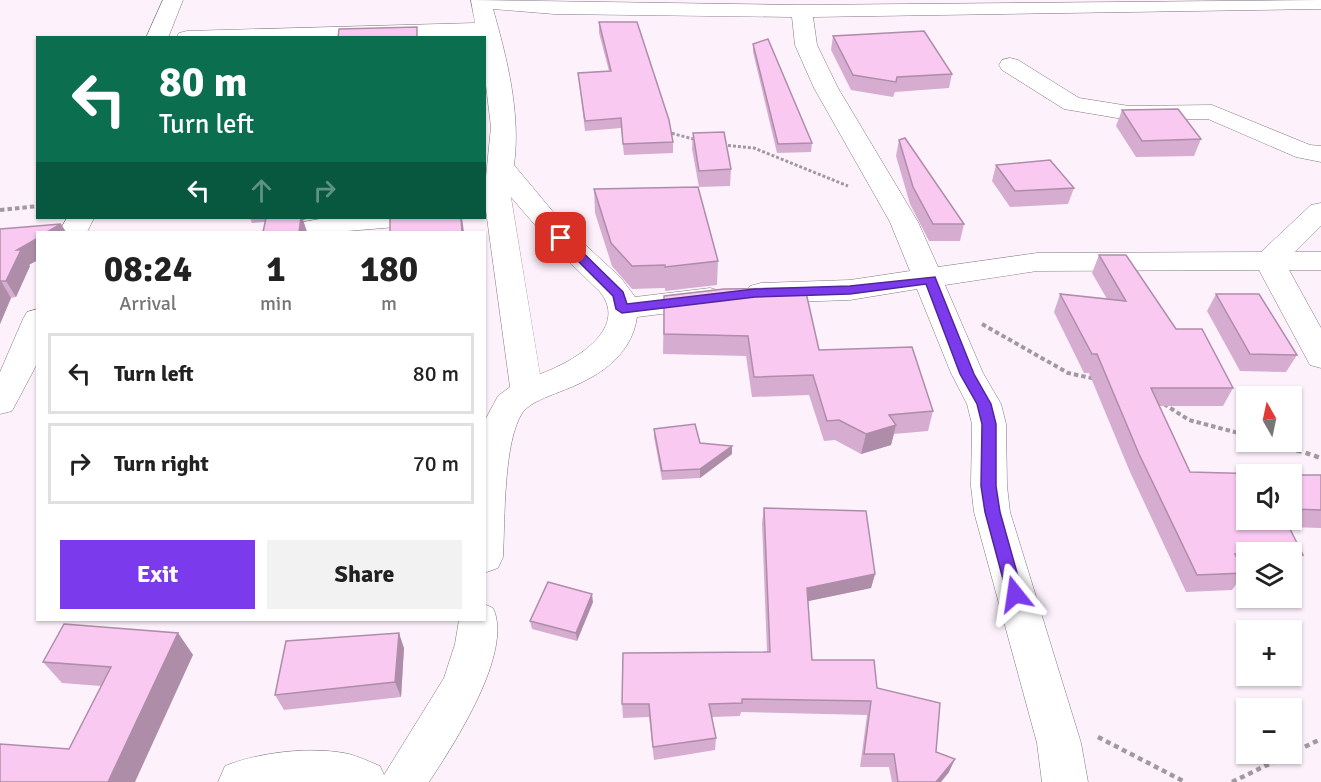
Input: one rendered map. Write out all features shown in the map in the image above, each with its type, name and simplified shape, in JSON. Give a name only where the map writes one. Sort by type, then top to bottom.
[{"type":"street","points":[[158,36],[173,0]]},
{"type":"street","points":[[527,393],[494,183],[503,110],[488,29],[480,1],[554,8],[802,11],[1321,3]]},
{"type":"street","points":[[802,11],[806,45],[826,88],[892,200],[930,280],[967,374],[984,404],[989,424],[989,486],[992,512],[1059,743],[1065,782]]},
{"type":"street","points":[[254,36],[488,29]]},
{"type":"street","points":[[1010,65],[1071,104],[1129,113],[1212,112],[1305,152],[1321,154]]},
{"type":"street","points":[[486,535],[494,449],[500,421],[512,402],[527,393],[569,378],[588,366],[608,348],[621,328],[622,309],[619,295],[561,238],[494,183]]},
{"type":"street","points":[[1269,261],[1321,211]]},
{"type":"street","points":[[298,231],[348,222],[393,219]]},
{"type":"street","points":[[1269,261],[1321,357]]},
{"type":"street","points":[[622,309],[755,293],[850,290],[930,280],[1037,262],[1321,261]]},
{"type":"street","points":[[0,402],[30,355],[36,328]]},
{"type":"street","points":[[403,782],[451,709],[468,675],[479,621]]},
{"type":"street","points":[[241,782],[312,774],[354,776],[364,782]]},
{"type":"path","points":[[658,128],[707,143]]},
{"type":"path","points":[[719,144],[754,148],[892,200]]},
{"type":"path","points":[[0,210],[36,206]]},
{"type":"path","points":[[947,322],[980,323],[1068,372],[1103,380]]},
{"type":"path","points":[[1155,399],[1190,420],[1236,432]]},
{"type":"path","points":[[1302,452],[1321,458]]},
{"type":"path","points":[[1050,712],[1185,782]]},
{"type":"path","points":[[1232,782],[1321,739]]},
{"type":"building","points":[[599,22],[637,22],[669,120],[673,142],[623,144],[621,118],[585,121],[578,73],[611,71]]},
{"type":"building","points":[[417,27],[417,36],[338,36],[339,29]]},
{"type":"building","points":[[924,31],[952,74],[897,77],[896,82],[853,75],[833,36]]},
{"type":"building","points":[[768,39],[812,143],[778,144],[753,44]]},
{"type":"building","points":[[1178,109],[1201,139],[1142,141],[1122,110]]},
{"type":"building","points":[[724,132],[731,169],[699,171],[693,133]]},
{"type":"building","points":[[905,138],[964,224],[933,224],[913,187],[899,140]]},
{"type":"building","points":[[1050,160],[1074,188],[1015,191],[996,165]]},
{"type":"building","points":[[698,187],[718,261],[665,267],[665,265],[632,266],[611,243],[594,189]]},
{"type":"building","points":[[266,219],[301,219],[299,231],[263,231]]},
{"type":"building","points":[[390,219],[461,219],[462,231],[390,231]]},
{"type":"building","points":[[61,224],[49,231],[36,231],[36,239],[17,250],[21,250],[6,281],[1,281],[0,285],[0,229]]},
{"type":"building","points":[[1099,255],[1126,255],[1176,329],[1202,329],[1233,388],[1151,388],[1190,472],[1236,473],[1236,530],[1290,530],[1296,542],[1236,542],[1236,573],[1197,575],[1139,454],[1097,354],[1092,354],[1060,294],[1126,301]]},
{"type":"building","points":[[805,288],[819,350],[912,347],[933,411],[889,415],[896,425],[866,434],[839,420],[827,421],[813,375],[754,377],[748,336],[664,334],[664,296],[724,289]]},
{"type":"building","points":[[1216,294],[1259,294],[1297,355],[1250,354]]},
{"type":"building","points":[[695,424],[700,443],[732,446],[700,469],[662,471],[654,429]]},
{"type":"building","points":[[1302,475],[1321,475],[1321,510],[1302,509]]},
{"type":"building","points":[[764,508],[866,511],[875,574],[807,588],[812,660],[874,660],[877,688],[940,703],[936,752],[955,759],[936,782],[898,782],[894,754],[864,754],[871,701],[742,699],[742,703],[709,704],[716,738],[653,747],[649,704],[622,704],[623,653],[770,652]]},
{"type":"building","points":[[548,582],[592,594],[576,633],[530,621]]},
{"type":"building","points":[[64,624],[178,633],[108,782],[0,782],[0,744],[69,749],[111,667],[43,662]]},
{"type":"building","points":[[399,633],[395,682],[275,695],[286,641]]},
{"type":"route","points":[[561,238],[619,295],[622,309],[755,293],[850,290],[930,280],[967,374],[984,404],[989,424],[989,486],[992,512],[1015,594]]}]
